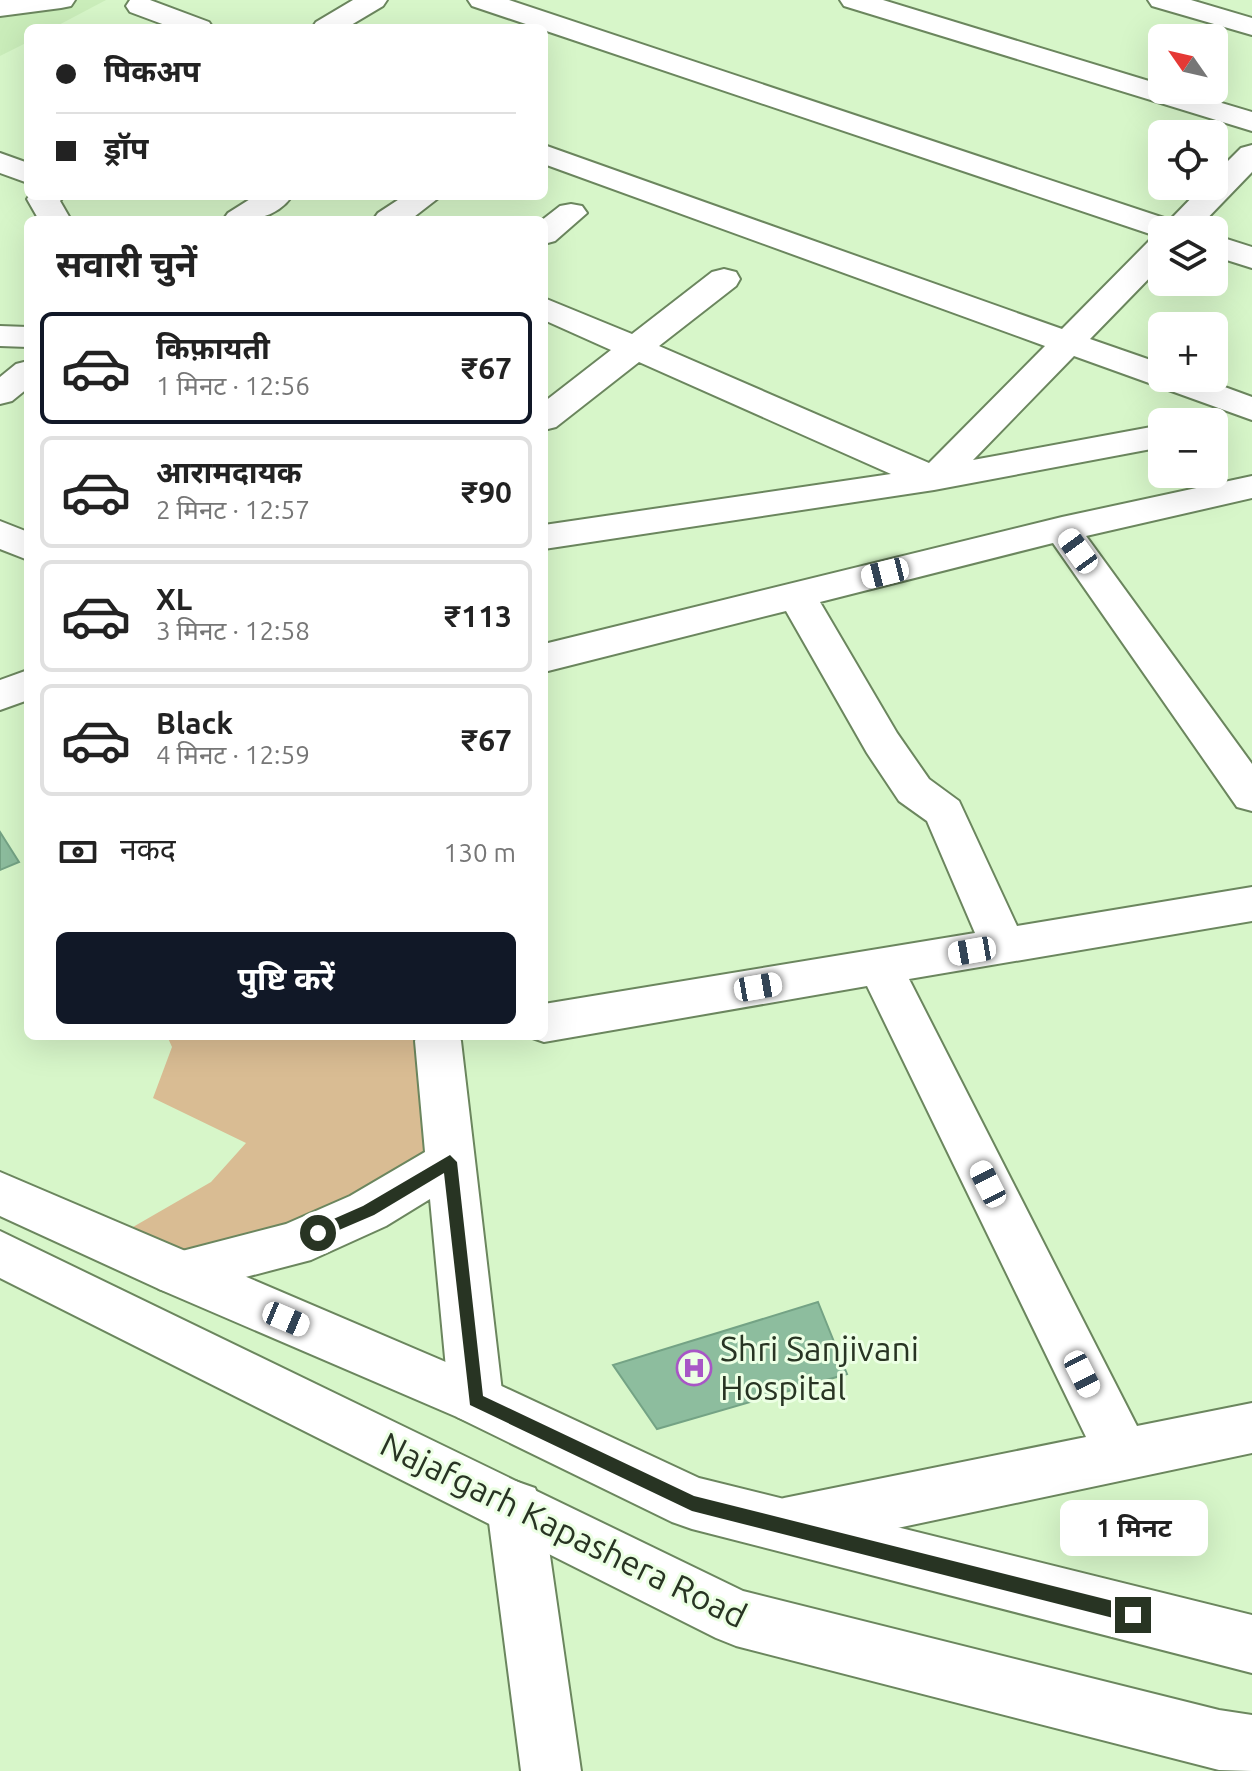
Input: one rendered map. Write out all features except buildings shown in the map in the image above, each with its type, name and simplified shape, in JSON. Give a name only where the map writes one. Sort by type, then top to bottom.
[{"type":"street","points":[[0,8],[61,0]]},
{"type":"street","points":[[333,24],[373,0]]},
{"type":"street","points":[[482,0],[1148,223]]},
{"type":"street","points":[[854,0],[1252,122]]},
{"type":"street","points":[[1162,0],[1252,27]]},
{"type":"street","points":[[140,6],[188,24]]},
{"type":"street","points":[[559,26],[583,9]]},
{"type":"street","points":[[1198,216],[1238,187],[1252,154]]},
{"type":"street","points":[[548,155],[1148,371]]},
{"type":"street","points":[[0,162],[24,172]]},
{"type":"street","points":[[245,216],[270,200]]},
{"type":"street","points":[[395,216],[419,200]]},
{"type":"street","points":[[548,231],[571,213]]},
{"type":"street","points":[[1228,250],[1252,258]]},
{"type":"street","points":[[934,479],[1148,260]]},
{"type":"street","points":[[548,416],[724,279]]},
{"type":"street","points":[[548,310],[934,479]]},
{"type":"street","points":[[0,336],[24,337]]},
{"type":"street","points":[[0,394],[24,374]]},
{"type":"street","points":[[1206,392],[1252,409]]},
{"type":"street","points":[[1228,424],[1252,420]]},
{"type":"street","points":[[548,536],[934,479],[1148,439]]},
{"type":"street","points":[[548,657],[1062,529],[1252,487]]},
{"type":"street","points":[[1062,529],[1252,796]]},
{"type":"street","points":[[0,533],[24,546]]},
{"type":"street","points":[[796,595],[882,743],[914,790],[944,812],[1003,946]]},
{"type":"street","points":[[0,696],[24,686]]},
{"type":"street","points":[[548,1022],[1003,946],[1245,916]]},
{"type":"street","points":[[880,966],[1123,1455]]},
{"type":"street","points":[[441,1040],[450,1162],[476,1400]]},
{"type":"street","points":[[177,1273],[293,1244],[368,1211],[450,1162]]},
{"type":"street","points":[[0,1193],[177,1273],[476,1400],[692,1503],[777,1527],[1252,1644]]},
{"type":"street","name":"Najafgarh Kapashera Road","points":[[0,1253],[736,1618],[1219,1740],[1252,1745]]},
{"type":"street","points":[[777,1527],[1252,1428]]},
{"type":"street","points":[[515,1507],[551,1771]]},
{"type":"shaded area","points":[[0,0],[106,0],[61,24],[24,24],[24,44],[0,56]]},
{"type":"shaded area","points":[[169,1040],[416,1040],[431,1044],[444,1160],[198,1268],[126,1231],[211,1182],[246,1143],[153,1098],[172,1047]]},
{"type":"place","name":"Shri Sanjivani Hospital","points":[[694,1368]]},
{"type":"route","points":[[318,1233],[368,1211],[450,1162],[476,1400],[692,1503],[1133,1615]]}]
